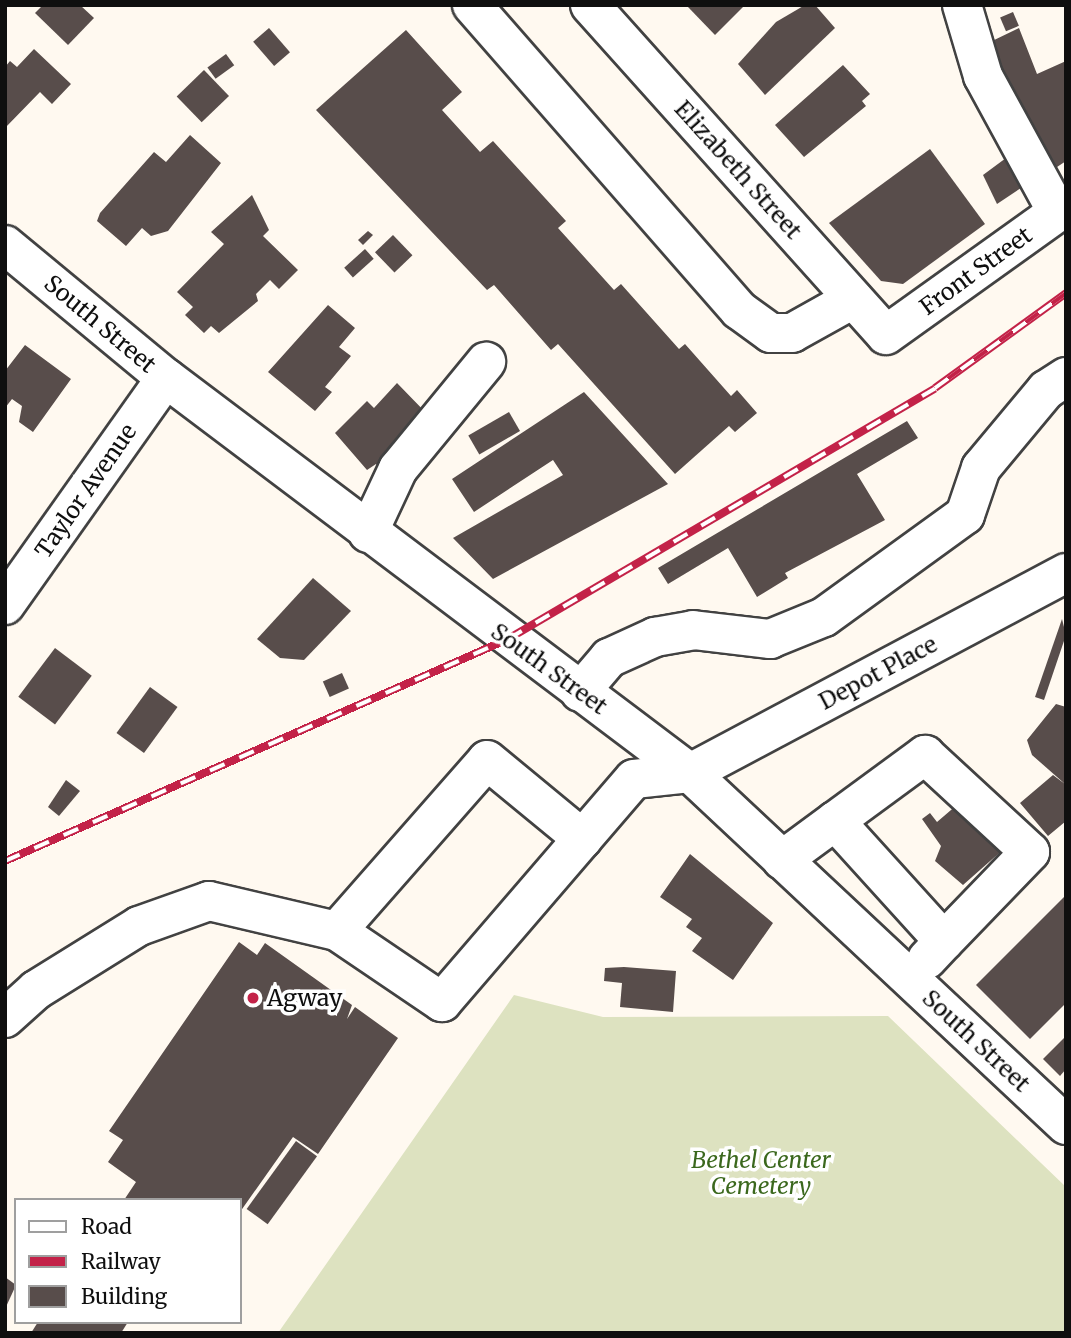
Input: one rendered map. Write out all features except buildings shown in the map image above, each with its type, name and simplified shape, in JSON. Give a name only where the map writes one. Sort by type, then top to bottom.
[{"type":"street","points":[[472,5],[739,310],[771,333],[792,333],[853,299]]},
{"type":"street","name":"Elizabeth Street","points":[[590,5],[886,335]]},
{"type":"street","points":[[962,5],[983,76],[1062,209]]},
{"type":"street","name":"Front Street","points":[[886,335],[1062,209]]},
{"type":"street","name":"South Street","points":[[5,246],[166,378],[368,533],[690,773],[1066,1125]]},
{"type":"street","points":[[368,533],[398,469],[486,362]]},
{"type":"street","points":[[580,692],[609,658],[656,637],[693,631],[771,639],[824,617],[965,515],[981,468],[1046,390],[1066,377]]},
{"type":"street","name":"Taylor Avenue","points":[[5,605],[166,378]]},
{"type":"street","name":"Depot Place","points":[[690,773],[1066,573]]},
{"type":"street","points":[[782,860],[925,755],[1030,852],[908,978]]},
{"type":"street","points":[[337,932],[488,760],[583,839]]},
{"type":"street","points":[[5,1018],[36,990],[139,926],[209,901],[337,932],[442,1002],[634,779],[690,773]]},
{"type":"street","points":[[835,821],[944,941]]},
{"type":"green space","name":"Bethel Center Cemetery","points":[[514,995],[603,1017],[888,1016],[1066,1187],[1066,1333],[278,1333]]},
{"type":"railway","points":[[5,861],[508,639],[935,388],[1066,293]]},
{"type":"place","name":"Agway","points":[[253,998]]}]
